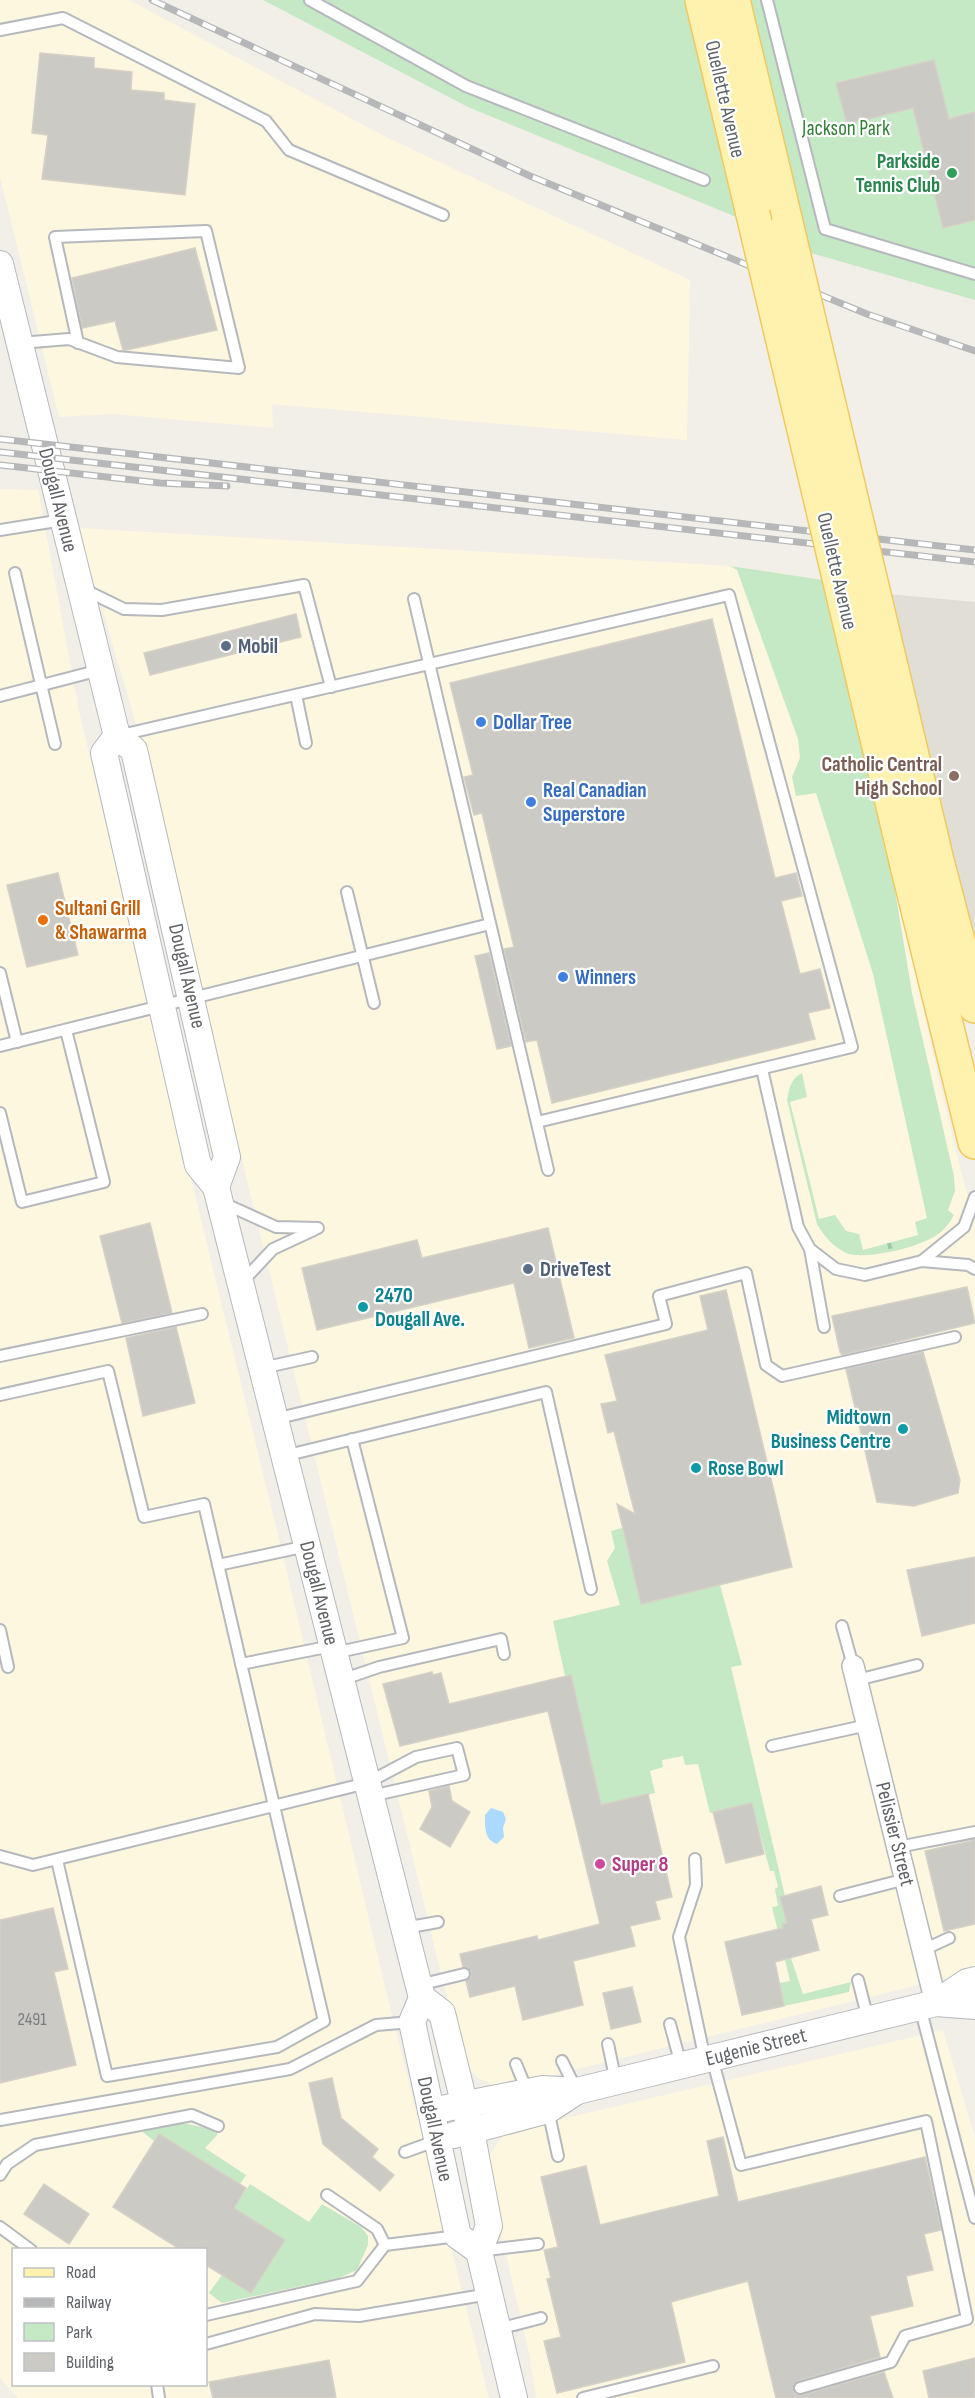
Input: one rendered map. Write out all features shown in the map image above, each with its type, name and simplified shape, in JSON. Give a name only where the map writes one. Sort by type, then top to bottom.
[{"type":"main road","name":"Ouellette Avenue","points":[[702,0],[922,863],[975,1006]]},
{"type":"main road","name":"Ouellette Avenue","points":[[733,0],[922,863],[975,1142]]},
{"type":"street","name":"Dougall Avenue","points":[[0,264],[117,736],[134,750],[227,1157],[218,1194]]},
{"type":"street","name":"Dougall Avenue","points":[[117,736],[104,753],[198,1165],[218,1194],[420,1991],[442,2013],[471,2131],[489,2226],[479,2251]]},
{"type":"street","name":"Pelissier Street","points":[[855,1673],[923,1950],[928,2005]]},
{"type":"street","name":"Eugenie Street","points":[[928,2005],[967,1982],[975,1980]]},
{"type":"street","points":[[412,2022],[420,1991]]},
{"type":"street","name":"Eugenie Street","points":[[431,2111],[543,2089],[577,2091],[928,2005],[975,2006]]},
{"type":"street","name":"Dougall Avenue","points":[[412,2022],[458,2236]]},
{"type":"street","name":"Eugenie Street","points":[[438,2140],[548,2110],[577,2091]]},
{"type":"street","points":[[458,2236],[479,2251],[514,2398]]},
{"type":"lane","points":[[309,0],[466,86],[704,180]]},
{"type":"lane","points":[[767,0],[825,229],[975,274]]},
{"type":"lane","points":[[0,30],[63,18],[266,121],[290,150],[443,215]]},
{"type":"lane","points":[[20,343],[69,339],[78,343],[117,357],[239,368],[207,231],[55,237],[78,343]]},
{"type":"lane","points":[[0,530],[63,520]]},
{"type":"lane","points":[[15,573],[56,744]]},
{"type":"lane","points":[[80,587],[124,609],[162,610],[304,585],[331,687]]},
{"type":"lane","points":[[117,736],[729,595],[852,1047],[537,1122]]},
{"type":"lane","points":[[414,599],[548,1170]]},
{"type":"lane","points":[[0,696],[100,670]]},
{"type":"lane","points":[[296,695],[306,743]]},
{"type":"lane","points":[[347,892],[374,1003]]},
{"type":"lane","points":[[0,1046],[490,924]]},
{"type":"lane","points":[[0,973],[17,1042]]},
{"type":"lane","points":[[0,1113],[22,1202],[104,1182],[66,1030]]},
{"type":"lane","points":[[762,1068],[798,1227],[810,1249],[824,1326]]},
{"type":"lane","points":[[218,1194],[276,1227],[318,1228],[273,1249],[240,1284]]},
{"type":"lane","points":[[922,1261],[964,1227],[975,1197]]},
{"type":"lane","points":[[810,1249],[836,1269],[865,1275],[922,1261],[968,1264],[975,1269]]},
{"type":"lane","points":[[274,1419],[666,1324],[659,1296],[746,1273],[766,1365],[782,1376],[955,1337]]},
{"type":"lane","points":[[0,1356],[202,1314]]},
{"type":"lane","points":[[262,1368],[312,1357]]},
{"type":"lane","points":[[0,1395],[108,1371],[144,1517],[204,1504],[324,2021],[277,2047],[107,2076],[57,1860]]},
{"type":"lane","points":[[284,1456],[546,1392],[591,1588]]},
{"type":"lane","points":[[241,1664],[403,1638],[352,1439]]},
{"type":"lane","points":[[218,1565],[307,1546]]},
{"type":"lane","points":[[842,1626],[855,1673],[917,1665]]},
{"type":"lane","points":[[0,1630],[9,1667]]},
{"type":"lane","points":[[341,1680],[379,1667],[501,1639],[504,1654]]},
{"type":"lane","points":[[772,1746],[868,1725]]},
{"type":"lane","points":[[0,1856],[33,1865],[274,1806],[464,1775],[458,1748],[416,1757],[369,1789]]},
{"type":"lane","points":[[898,1847],[975,1832]]},
{"type":"lane","points":[[695,1858],[696,1885],[679,1937],[700,2061],[741,2165],[926,2121],[967,2319],[905,2336],[891,2362],[800,2388]]},
{"type":"lane","points":[[840,1896],[906,1879]]},
{"type":"lane","points":[[404,1928],[438,1922]]},
{"type":"lane","points":[[923,1950],[949,1938]]},
{"type":"lane","points":[[420,1991],[465,1974]]},
{"type":"lane","points":[[858,1980],[868,2020]]},
{"type":"lane","points":[[928,2005],[975,2218]]},
{"type":"lane","points":[[0,2120],[290,2069],[376,2025],[412,2022]]},
{"type":"lane","points":[[670,2024],[700,2061]]},
{"type":"lane","points":[[608,2044],[616,2082]]},
{"type":"lane","points":[[562,2061],[577,2091]]},
{"type":"lane","points":[[516,2064],[528,2092]]},
{"type":"lane","points":[[548,2110],[558,2156]]},
{"type":"lane","points":[[0,2175],[7,2164],[35,2145],[192,2115],[218,2126]]},
{"type":"lane","points":[[405,2152],[438,2140]]},
{"type":"lane","points":[[327,2195],[377,2229],[385,2245]]},
{"type":"lane","points":[[0,2227],[28,2248]]},
{"type":"lane","points":[[207,2315],[357,2281],[385,2245],[458,2236]]},
{"type":"lane","points":[[479,2251],[538,2244]]},
{"type":"lane","points":[[207,2344],[315,2314],[359,2316],[489,2294]]},
{"type":"lane","points":[[497,2329],[541,2318]]},
{"type":"lane","points":[[583,2398],[712,2366]]},
{"type":"path","points":[[889,1243],[891,1251]]},
{"type":"shaded area","points":[[0,0],[129,0],[386,137],[690,280],[687,440],[272,404],[273,428],[113,414],[59,417],[0,176]]},
{"type":"shaded area","points":[[0,489],[38,490],[79,711],[138,962],[279,1539],[390,2008],[489,2398],[18,2398],[0,2378]]},
{"type":"shaded area","points":[[78,528],[730,566],[823,580],[909,913],[917,980],[962,1176],[975,1218],[975,1971],[512,2085],[494,2085],[478,2078],[463,2063],[131,706]]},
{"type":"shaded area","name":"Catholic Central High School","points":[[889,594],[975,602],[975,949]]},
{"type":"shaded area","points":[[943,2030],[975,2138],[975,2398],[536,2398],[529,2353],[486,2170],[488,2157],[503,2136],[519,2129]]},
{"type":"green space","name":"Jackson Park","points":[[263,0],[975,0],[975,300],[804,251],[734,216],[468,107]]},
{"type":"green space","points":[[730,566],[823,580],[891,866],[912,993],[954,1176],[955,1191],[948,1210],[954,1215],[947,1225],[935,1236],[896,1250],[867,1255],[846,1253],[829,1241],[817,1224],[787,1100],[793,1081],[802,1073],[807,1097],[790,1102],[819,1219],[835,1215],[846,1231],[859,1234],[863,1250],[918,1235],[915,1222],[927,1218],[873,974],[816,793],[796,796],[792,777],[800,758],[798,739],[737,570]]},
{"type":"green space","points":[[622,1528],[641,1604],[720,1585],[742,1665],[731,1667],[785,1896],[791,1958],[803,1994],[851,1982],[849,1992],[784,2006],[779,1983],[790,1981],[772,1907],[778,1906],[775,1889],[778,1887],[774,1871],[770,1871],[752,1803],[710,1813],[698,1764],[685,1765],[683,1756],[662,1760],[663,1767],[650,1771],[655,1793],[601,1805],[571,1675],[565,1676],[553,1621],[620,1605],[607,1561],[615,1548],[611,1531]]},
{"type":"green space","points":[[184,2123],[218,2134],[205,2148],[246,2175],[240,2184],[159,2134],[154,2141],[143,2132],[146,2128]]},
{"type":"green space","points":[[250,2184],[309,2222],[322,2204],[361,2227],[368,2236],[368,2245],[357,2270],[339,2278],[222,2303],[209,2293],[222,2275],[251,2293],[284,2240],[234,2208]]},
{"type":"water","points":[[491,1808],[503,1812],[506,1819],[503,1828],[504,1837],[497,1844],[487,1836],[485,1828],[485,1815]]},
{"type":"building","points":[[40,53],[94,58],[94,68],[132,72],[131,90],[164,93],[164,100],[195,104],[185,195],[42,179],[48,135],[32,133]]},
{"type":"building","points":[[934,60],[949,119],[975,112],[975,220],[943,228],[913,108],[847,124],[836,83]]},
{"type":"building","points":[[195,248],[217,330],[123,350],[115,321],[82,328],[72,278]]},
{"type":"building","points":[[296,614],[301,637],[150,675],[144,653]]},
{"type":"building","points":[[712,619],[775,878],[796,873],[802,896],[781,901],[800,974],[820,969],[830,1008],[808,1013],[815,1039],[552,1103],[537,1040],[526,1042],[504,949],[514,947],[482,813],[474,815],[464,777],[473,775],[450,683]]},
{"type":"building","name":"Sultani Grill & Shawarma","points":[[58,873],[78,955],[27,967],[7,885]]},
{"type":"building","points":[[489,953],[511,1046],[497,1049],[475,956]]},
{"type":"building","points":[[150,1223],[172,1313],[122,1323],[100,1236]]},
{"type":"building","name":"2470 Dougall Ave.","points":[[548,1228],[574,1338],[529,1348],[514,1283],[317,1330],[302,1268],[417,1240],[422,1258]]},
{"type":"building","points":[[967,1287],[975,1323],[842,1355],[840,1352],[832,1316]]},
{"type":"building","name":"Rose Bowl","points":[[726,1290],[792,1567],[641,1604],[617,1504],[635,1514],[614,1431],[608,1433],[601,1404],[617,1401],[605,1355],[708,1330],[700,1296]]},
{"type":"building","points":[[176,1327],[195,1403],[143,1416],[126,1338]]},
{"type":"building","name":"Midtown Business Centre","points":[[923,1352],[960,1480],[958,1493],[914,1506],[877,1502],[846,1369]]},
{"type":"building","points":[[975,1557],[975,1623],[922,1636],[907,1570]]},
{"type":"building","name":"Super 8","points":[[432,1672],[433,1675],[441,1673],[449,1704],[571,1675],[601,1805],[648,1794],[672,1897],[655,1901],[660,1919],[630,1926],[635,1946],[573,1961],[583,2005],[523,2020],[515,1986],[470,1997],[466,1981],[471,1977],[471,1972],[463,1967],[460,1954],[537,1936],[538,1940],[600,1924],[548,1711],[400,1746],[383,1684]]},
{"type":"building","points":[[449,1786],[452,1801],[470,1812],[450,1847],[420,1829],[432,1807],[429,1791]]},
{"type":"building","points":[[752,1803],[764,1854],[726,1863],[713,1812]]},
{"type":"building","points":[[975,1840],[975,1924],[944,1931],[925,1851]]},
{"type":"building","points":[[821,1886],[828,1915],[811,1919],[819,1950],[775,1962],[784,2006],[742,2015],[725,1942],[783,1928],[782,1924],[787,1923],[780,1897]]},
{"type":"building","points":[[53,1908],[68,1969],[54,1972],[76,2065],[0,2083],[0,1920]]},
{"type":"building","points":[[632,1987],[641,2022],[611,2029],[603,1993]]},
{"type":"building","points":[[332,2078],[341,2118],[378,2149],[372,2157],[394,2175],[380,2191],[323,2144],[309,2083]]},
{"type":"building","points":[[159,2134],[246,2188],[234,2208],[285,2240],[251,2293],[207,2266],[207,2248],[178,2248],[113,2207]]},
{"type":"building","points":[[723,2137],[738,2202],[925,2157],[941,2230],[924,2234],[933,2270],[906,2276],[913,2306],[870,2316],[880,2357],[798,2381],[793,2387],[795,2394],[802,2395],[884,2372],[893,2398],[776,2398],[748,2281],[671,2302],[685,2362],[557,2393],[544,2341],[561,2337],[547,2279],[551,2278],[544,2250],[558,2247],[541,2177],[586,2166],[600,2225],[719,2196],[707,2141]]},
{"type":"building","points":[[44,2184],[89,2214],[69,2244],[24,2214]]},
{"type":"building","points":[[975,2358],[975,2398],[929,2398],[923,2371]]},
{"type":"building","points":[[329,2360],[336,2398],[213,2398],[209,2382]]},
{"type":"railway","points":[[152,0],[530,176],[867,314],[975,351]]},
{"type":"railway","points":[[0,439],[975,550]]},
{"type":"railway","points":[[0,452],[975,562]]},
{"type":"railway","points":[[0,465],[160,483],[227,486]]},
{"type":"place","name":"Parkside Tennis Club","points":[[952,173]]},
{"type":"place","name":"Mobil","points":[[226,646]]},
{"type":"place","name":"Dollar Tree","points":[[481,722]]},
{"type":"place","name":"Catholic Central High School","points":[[954,776]]},
{"type":"place","name":"Real Canadian Superstore","points":[[531,802]]},
{"type":"place","name":"Sultani Grill & Shawarma","points":[[43,920]]},
{"type":"place","name":"Winners","points":[[563,977]]},
{"type":"place","name":"DriveTest","points":[[528,1269]]},
{"type":"place","name":"2470 Dougall Ave.","points":[[363,1307]]},
{"type":"place","name":"Midtown Business Centre","points":[[903,1429]]},
{"type":"place","name":"Rose Bowl","points":[[696,1468]]},
{"type":"place","name":"Super 8","points":[[600,1864]]}]
